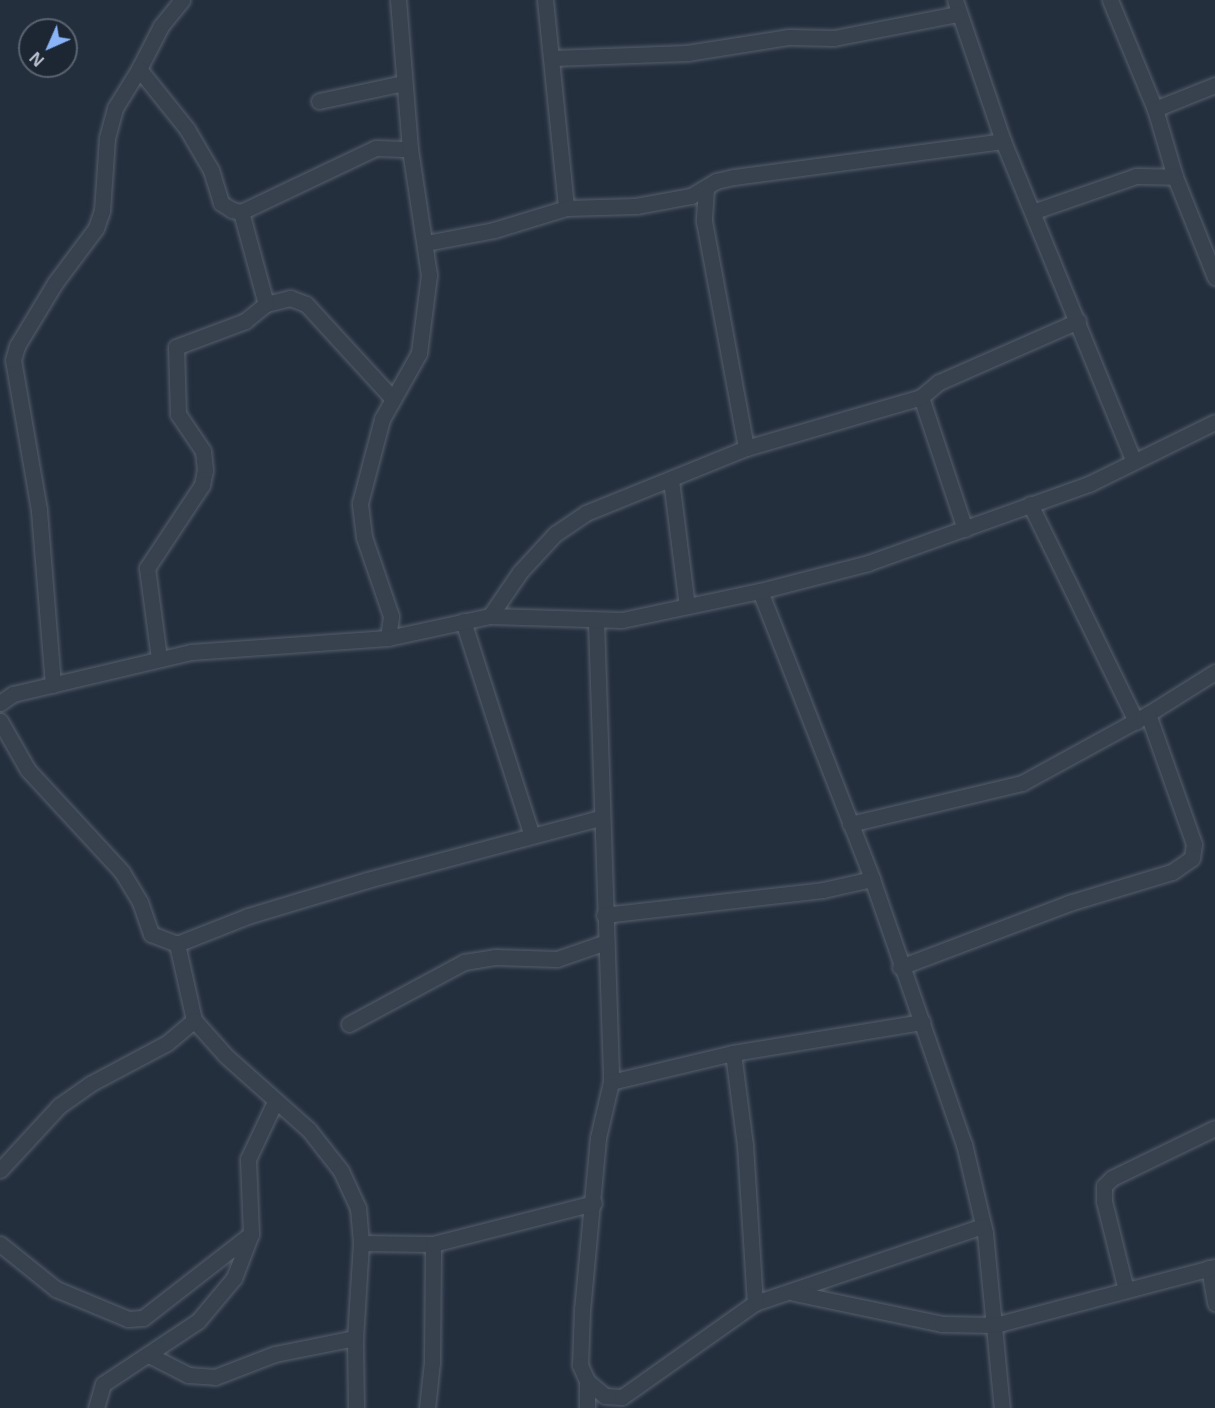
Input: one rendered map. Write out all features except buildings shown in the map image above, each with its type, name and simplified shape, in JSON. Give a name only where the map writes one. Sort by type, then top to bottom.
[{"type":"street","points":[[53,685],[39,510],[13,360],[17,346],[55,283],[96,228],[102,211],[107,138],[115,108],[139,69],[161,26],[182,0]]},
{"type":"street","points":[[388,638],[391,616],[364,537],[360,503],[382,420],[413,370],[425,327],[429,275],[426,243],[410,149],[398,0]]},
{"type":"street","points":[[545,0],[553,58],[567,208]]},
{"type":"street","points":[[1110,0],[1155,109],[1175,177],[1211,252],[1215,277]]},
{"type":"street","points":[[553,58],[687,53],[788,38],[834,38],[956,7],[1003,141],[1035,211],[1133,460]]},
{"type":"street","points":[[139,69],[187,129],[211,170],[221,203],[241,212],[376,148],[410,149]]},
{"type":"street","points":[[319,101],[404,83]]},
{"type":"street","points":[[1155,109],[1215,85]]},
{"type":"street","points":[[426,243],[494,230],[567,208],[636,206],[691,196],[716,181],[734,177],[1003,141]]},
{"type":"street","points":[[1035,211],[1136,176],[1175,177]]},
{"type":"street","points":[[706,189],[704,221],[746,448]]},
{"type":"street","points":[[241,212],[266,304]]},
{"type":"street","points":[[159,658],[147,568],[202,485],[205,470],[203,451],[178,414],[176,347],[237,325],[266,304],[290,298],[306,304],[393,399]]},
{"type":"street","points":[[490,616],[520,572],[555,534],[586,513],[746,448],[921,397],[939,382],[1078,321]]},
{"type":"street","points":[[921,397],[965,529]]},
{"type":"street","points":[[0,703],[13,694],[92,678],[159,658],[246,647],[388,638],[490,616],[596,622],[760,591],[868,563],[1089,484],[1133,460],[1215,422]]},
{"type":"street","points":[[671,480],[687,606]]},
{"type":"street","points":[[900,967],[1069,903],[1172,873],[1192,858],[1194,844],[1142,718],[1030,504]]},
{"type":"street","points":[[760,591],[872,879],[900,967],[922,1022],[964,1143],[983,1226],[1002,1408]]},
{"type":"street","points":[[463,621],[531,833]]},
{"type":"street","points":[[587,1408],[587,1382],[580,1365],[582,1320],[598,1138],[611,1082],[600,818],[596,622]]},
{"type":"street","points":[[850,824],[1022,783],[1142,718],[1215,672]]},
{"type":"street","points":[[0,721],[28,770],[122,872],[140,902],[151,934],[177,944],[248,916],[531,833],[600,818]]},
{"type":"street","points":[[604,915],[823,890],[872,879]]},
{"type":"street","points":[[349,1024],[464,962],[495,957],[557,959],[606,942]]},
{"type":"street","points":[[177,944],[194,1020],[275,1102],[309,1130],[341,1171],[358,1208],[361,1243],[355,1338],[356,1408]]},
{"type":"street","points":[[0,1170],[59,1106],[90,1084],[167,1043],[194,1020]]},
{"type":"street","points":[[611,1082],[733,1053],[922,1022]]},
{"type":"street","points":[[733,1053],[746,1154],[755,1303]]},
{"type":"street","points":[[96,1408],[103,1384],[198,1322],[234,1278],[251,1234],[248,1159],[275,1102]]},
{"type":"street","points":[[1126,1290],[1104,1201],[1104,1186],[1112,1178],[1215,1128]]},
{"type":"street","points":[[361,1243],[434,1244],[594,1203]]},
{"type":"street","points":[[587,1382],[605,1396],[622,1397],[755,1303],[791,1293],[983,1226]]},
{"type":"street","points":[[0,1244],[56,1289],[128,1319],[143,1318],[251,1234]]},
{"type":"street","points":[[427,1408],[432,1362],[434,1244]]},
{"type":"street","points":[[791,1293],[835,1299],[942,1324],[995,1325],[1212,1267],[1215,1303]]},
{"type":"street","points":[[148,1355],[188,1375],[215,1377],[275,1354],[355,1338]]}]
